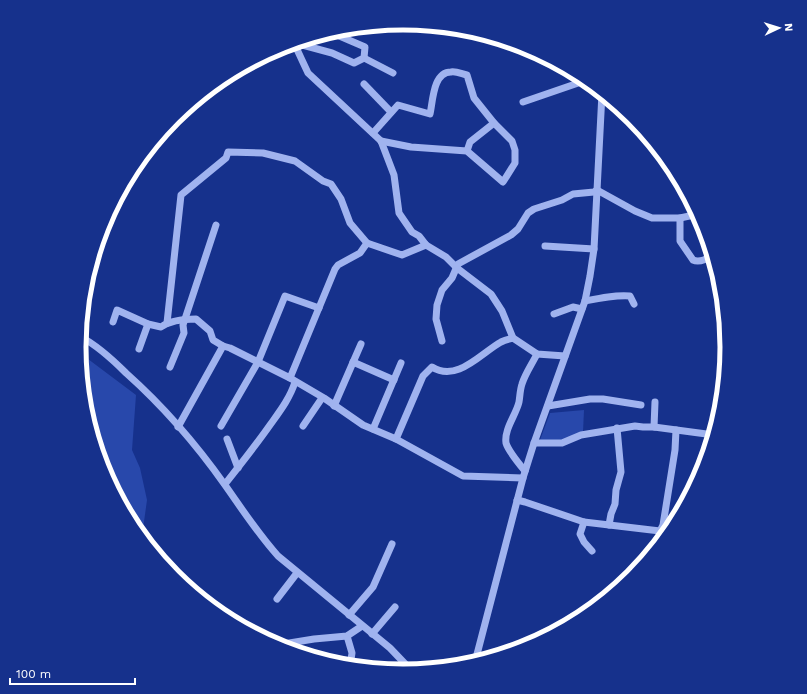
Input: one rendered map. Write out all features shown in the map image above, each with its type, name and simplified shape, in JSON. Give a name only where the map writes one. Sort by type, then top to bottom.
[{"type":"street","points":[[340,36],[365,47],[364,58]]},
{"type":"street","points":[[306,46],[332,53],[354,63],[364,58]]},
{"type":"street","points":[[297,49],[308,73],[381,141],[394,175],[398,213],[412,232],[419,236],[426,245],[446,257],[457,268],[491,294],[502,311],[513,338],[537,354],[565,356]]},
{"type":"street","points":[[364,58],[393,73]]},
{"type":"street","points":[[373,133],[398,105],[430,114],[436,83],[439,78],[445,73],[451,72],[466,75],[474,98],[494,123],[512,140],[515,150],[514,163],[504,182],[467,151],[411,147],[381,141]]},
{"type":"street","points":[[523,102],[579,83]]},
{"type":"street","points":[[364,84],[391,112]]},
{"type":"street","points":[[477,655],[524,474],[583,305],[590,276],[594,249],[602,100]]},
{"type":"street","points":[[467,151],[470,142],[494,123]]},
{"type":"street","points":[[167,323],[181,195],[226,158],[228,152],[263,153],[295,161],[323,181],[331,184],[340,199],[350,223],[367,243],[402,255],[426,245]]},
{"type":"street","points":[[597,190],[635,211],[652,218],[680,218],[692,216]]},
{"type":"street","points":[[442,342],[436,319],[437,305],[442,290],[452,278],[458,264],[511,235],[518,229],[528,213],[534,209],[562,200],[573,194],[594,192],[597,190]]},
{"type":"street","points":[[680,218],[680,241],[692,260],[696,261],[708,258]]},
{"type":"street","points":[[170,367],[184,333],[183,325],[216,225]]},
{"type":"street","points":[[224,484],[251,452],[291,394],[292,380],[335,269],[338,265],[360,253],[367,243]]},
{"type":"street","points":[[545,246],[594,249]]},
{"type":"street","points":[[221,426],[258,362],[285,296],[319,308]]},
{"type":"street","points":[[554,314],[608,296],[630,296],[634,304]]},
{"type":"street","points":[[112,322],[117,310],[148,324],[161,327],[167,323],[185,319],[196,319],[210,331],[213,340],[223,346],[230,348],[292,380],[363,425],[396,439],[463,476],[524,474]]},
{"type":"street","points":[[139,349],[148,324]]},
{"type":"street","points":[[396,439],[423,376],[432,368],[439,372],[460,370],[502,342],[513,338]]},
{"type":"street","points":[[86,341],[101,350],[150,395],[198,450],[262,538],[278,556],[390,648],[405,664]]},
{"type":"street","points":[[334,406],[361,344]]},
{"type":"street","points":[[178,427],[223,346]]},
{"type":"street","points":[[524,474],[509,450],[506,442],[508,431],[519,402],[522,382],[537,354]]},
{"type":"street","points":[[353,362],[394,380]]},
{"type":"street","points":[[373,429],[401,363]]},
{"type":"street","points":[[303,426],[322,398]]},
{"type":"street","points":[[548,406],[590,399],[603,399],[642,405]]},
{"type":"street","points":[[654,427],[655,402]]},
{"type":"street","points":[[534,443],[562,443],[581,435],[635,426],[708,434]]},
{"type":"street","points":[[609,526],[621,472],[616,428]]},
{"type":"street","points":[[517,500],[584,522],[660,531],[663,525],[676,430]]},
{"type":"street","points":[[227,439],[238,468]]},
{"type":"street","points":[[584,522],[580,534],[584,542],[592,551]]},
{"type":"street","points":[[349,615],[373,587],[392,544]]},
{"type":"street","points":[[277,598],[297,573]]},
{"type":"street","points":[[372,634],[395,607]]},
{"type":"street","points":[[290,643],[347,636],[362,626]]},
{"type":"street","points":[[347,636],[352,653],[351,659]]},
{"type":"shaded area","points":[[87,358],[136,395],[132,450],[140,468],[147,500],[143,528],[119,487],[103,449],[97,429],[89,388]]},
{"type":"shaded area","points":[[584,410],[583,432],[562,441],[540,440],[550,413]]}]
